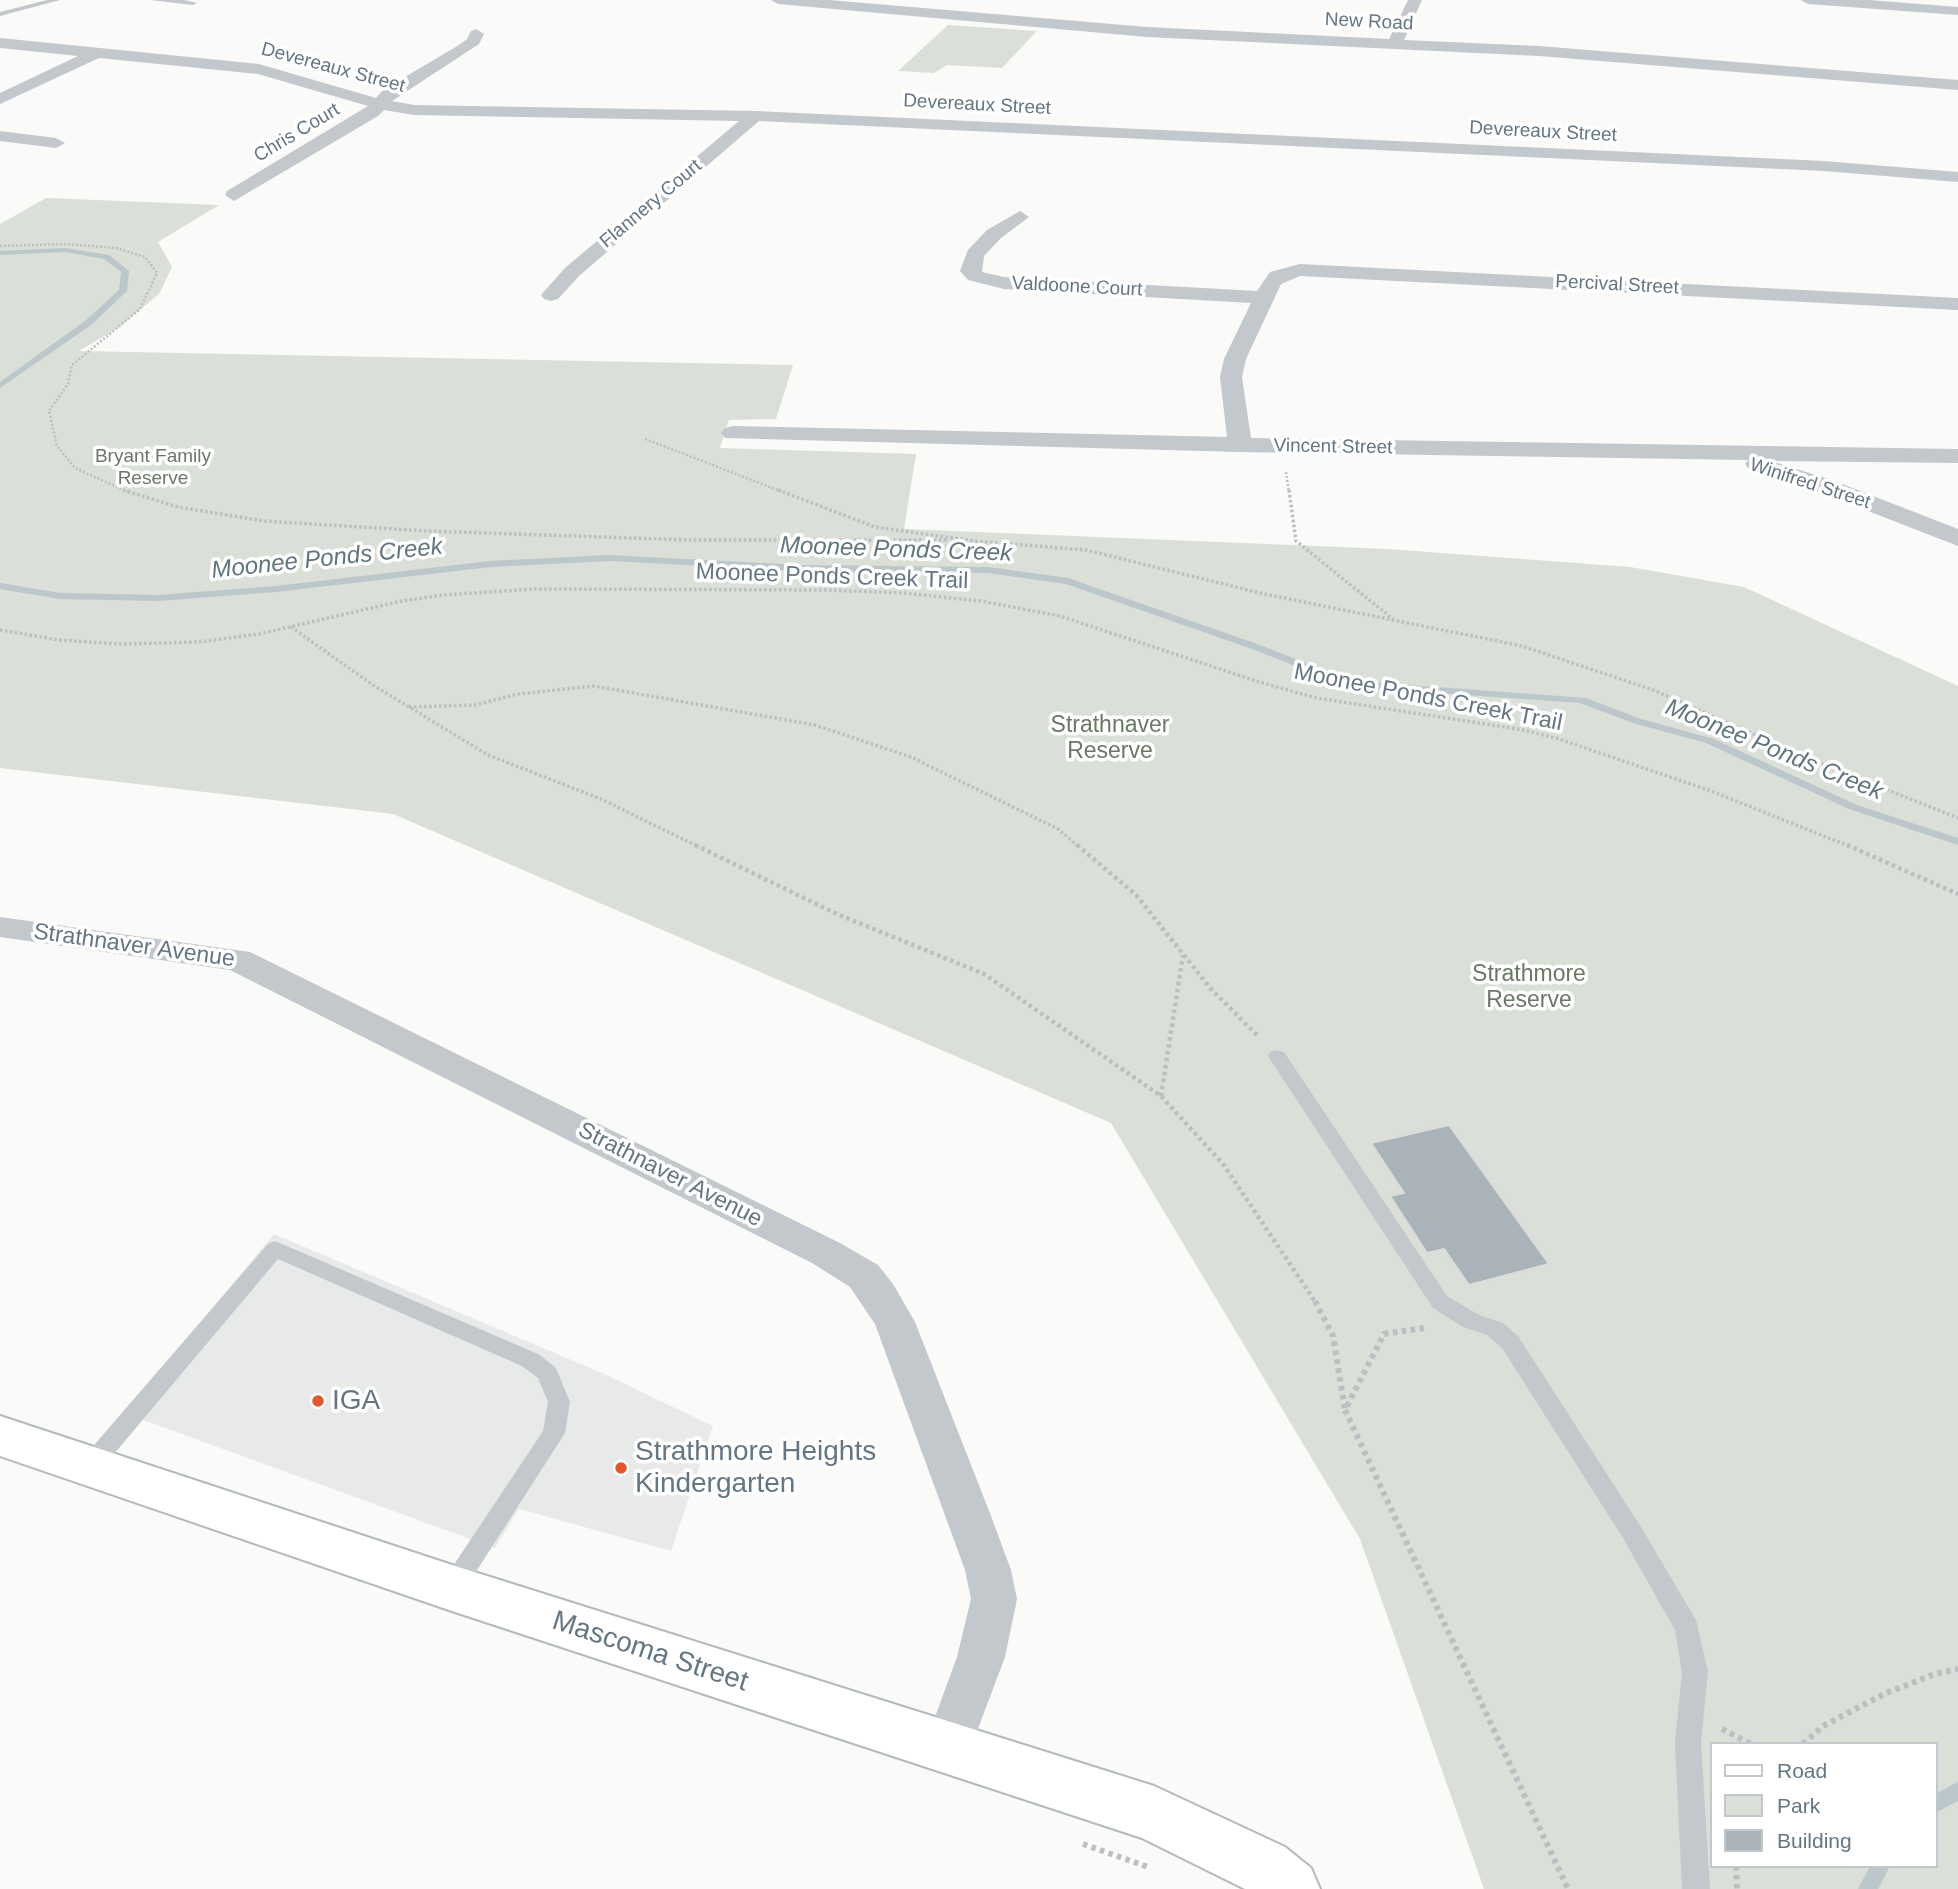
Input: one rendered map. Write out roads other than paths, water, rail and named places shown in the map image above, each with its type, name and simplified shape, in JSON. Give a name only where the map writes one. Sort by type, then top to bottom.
[{"type":"main road","name":"Mascoma Street","points":[[0,1436],[452,1588],[1154,1814],[1264,1867],[1290,1889]]},
{"type":"street","name":"New Road","points":[[778,0],[1147,32],[1578,53],[1958,85]]},
{"type":"street","points":[[1394,44],[1415,0]]},
{"type":"street","points":[[1808,0],[1956,11]]},
{"type":"street","name":"Chris Court","points":[[234,195],[372,112],[389,94],[466,48],[474,41],[476,34]]},
{"type":"street","name":"Devereaux Street","points":[[0,43],[259,69],[380,104],[434,111],[755,116],[1824,166],[1958,177]]},
{"type":"street","points":[[0,99],[98,52]]},
{"type":"street","name":"Flannery Court","points":[[551,295],[572,272],[755,116]]},
{"type":"street","points":[[0,136],[56,143]]},
{"type":"street","name":"Valdoone Court","points":[[1020,217],[994,234],[975,254],[970,271],[975,276],[1003,283],[1265,298]]},
{"type":"street","name":"Percival Street","points":[[1265,298],[1277,276],[1315,269],[1958,304]]},
{"type":"street","points":[[1240,445],[1233,367],[1265,298]]},
{"type":"street","name":"Vincent Street","points":[[733,433],[1240,445],[1958,456]]},
{"type":"street","name":"Winifred Street","points":[[1657,452],[1728,458],[1755,464],[1824,485],[1958,538]]},
{"type":"street","name":"Vincent Street","points":[[1889,480],[1901,463],[1933,456]]},
{"type":"street","name":"Winifred Street","points":[[1889,480],[1891,502],[1919,523]]},
{"type":"street","name":"Strathnaver Avenue","points":[[0,927],[218,956],[247,964],[826,1253],[864,1276],[879,1294],[895,1322],[988,1570],[993,1599],[981,1657],[948,1747]]},
{"type":"lane","points":[[0,14],[56,0]]},
{"type":"lane","points":[[154,0],[192,3]]},
{"type":"lane","points":[[1277,1056],[1440,1302],[1471,1321],[1495,1329],[1510,1342],[1631,1531],[1687,1628],[1695,1672],[1688,1742],[1696,1889]]},
{"type":"lane","points":[[90,1466],[275,1249],[530,1360],[547,1373],[559,1402],[554,1433],[452,1588]]},
{"type":"waterway","name":"Moonee Ponds Creek","points":[[0,253],[65,250],[106,257],[125,271],[123,291],[88,323],[0,386]]},
{"type":"waterway","name":"Moonee Ponds Creek","points":[[0,586],[60,596],[158,598],[276,589],[490,564],[609,558],[801,568],[988,570],[1068,581],[1317,671],[1367,685],[1582,700],[1637,721],[1710,741],[1853,807],[1958,842]]},
{"type":"waterway","name":"Moonee Ponds Creek","points":[[1937,1803],[1958,1791]]},
{"type":"waterway","name":"Moonee Ponds Creek","points":[[1868,1889],[1880,1868]]},
{"type":"place","name":"IGA","points":[[318,1401]]},
{"type":"place","name":"Strathmore Heights Kindergarten","points":[[621,1468]]},
{"type":"park label","name":"Bryant Family Reserve","points":[[153,468]]},
{"type":"park label","name":"Strathnaver Reserve","points":[[1110,739]]},
{"type":"park label","name":"Strathmore Reserve","points":[[1529,988]]}]
